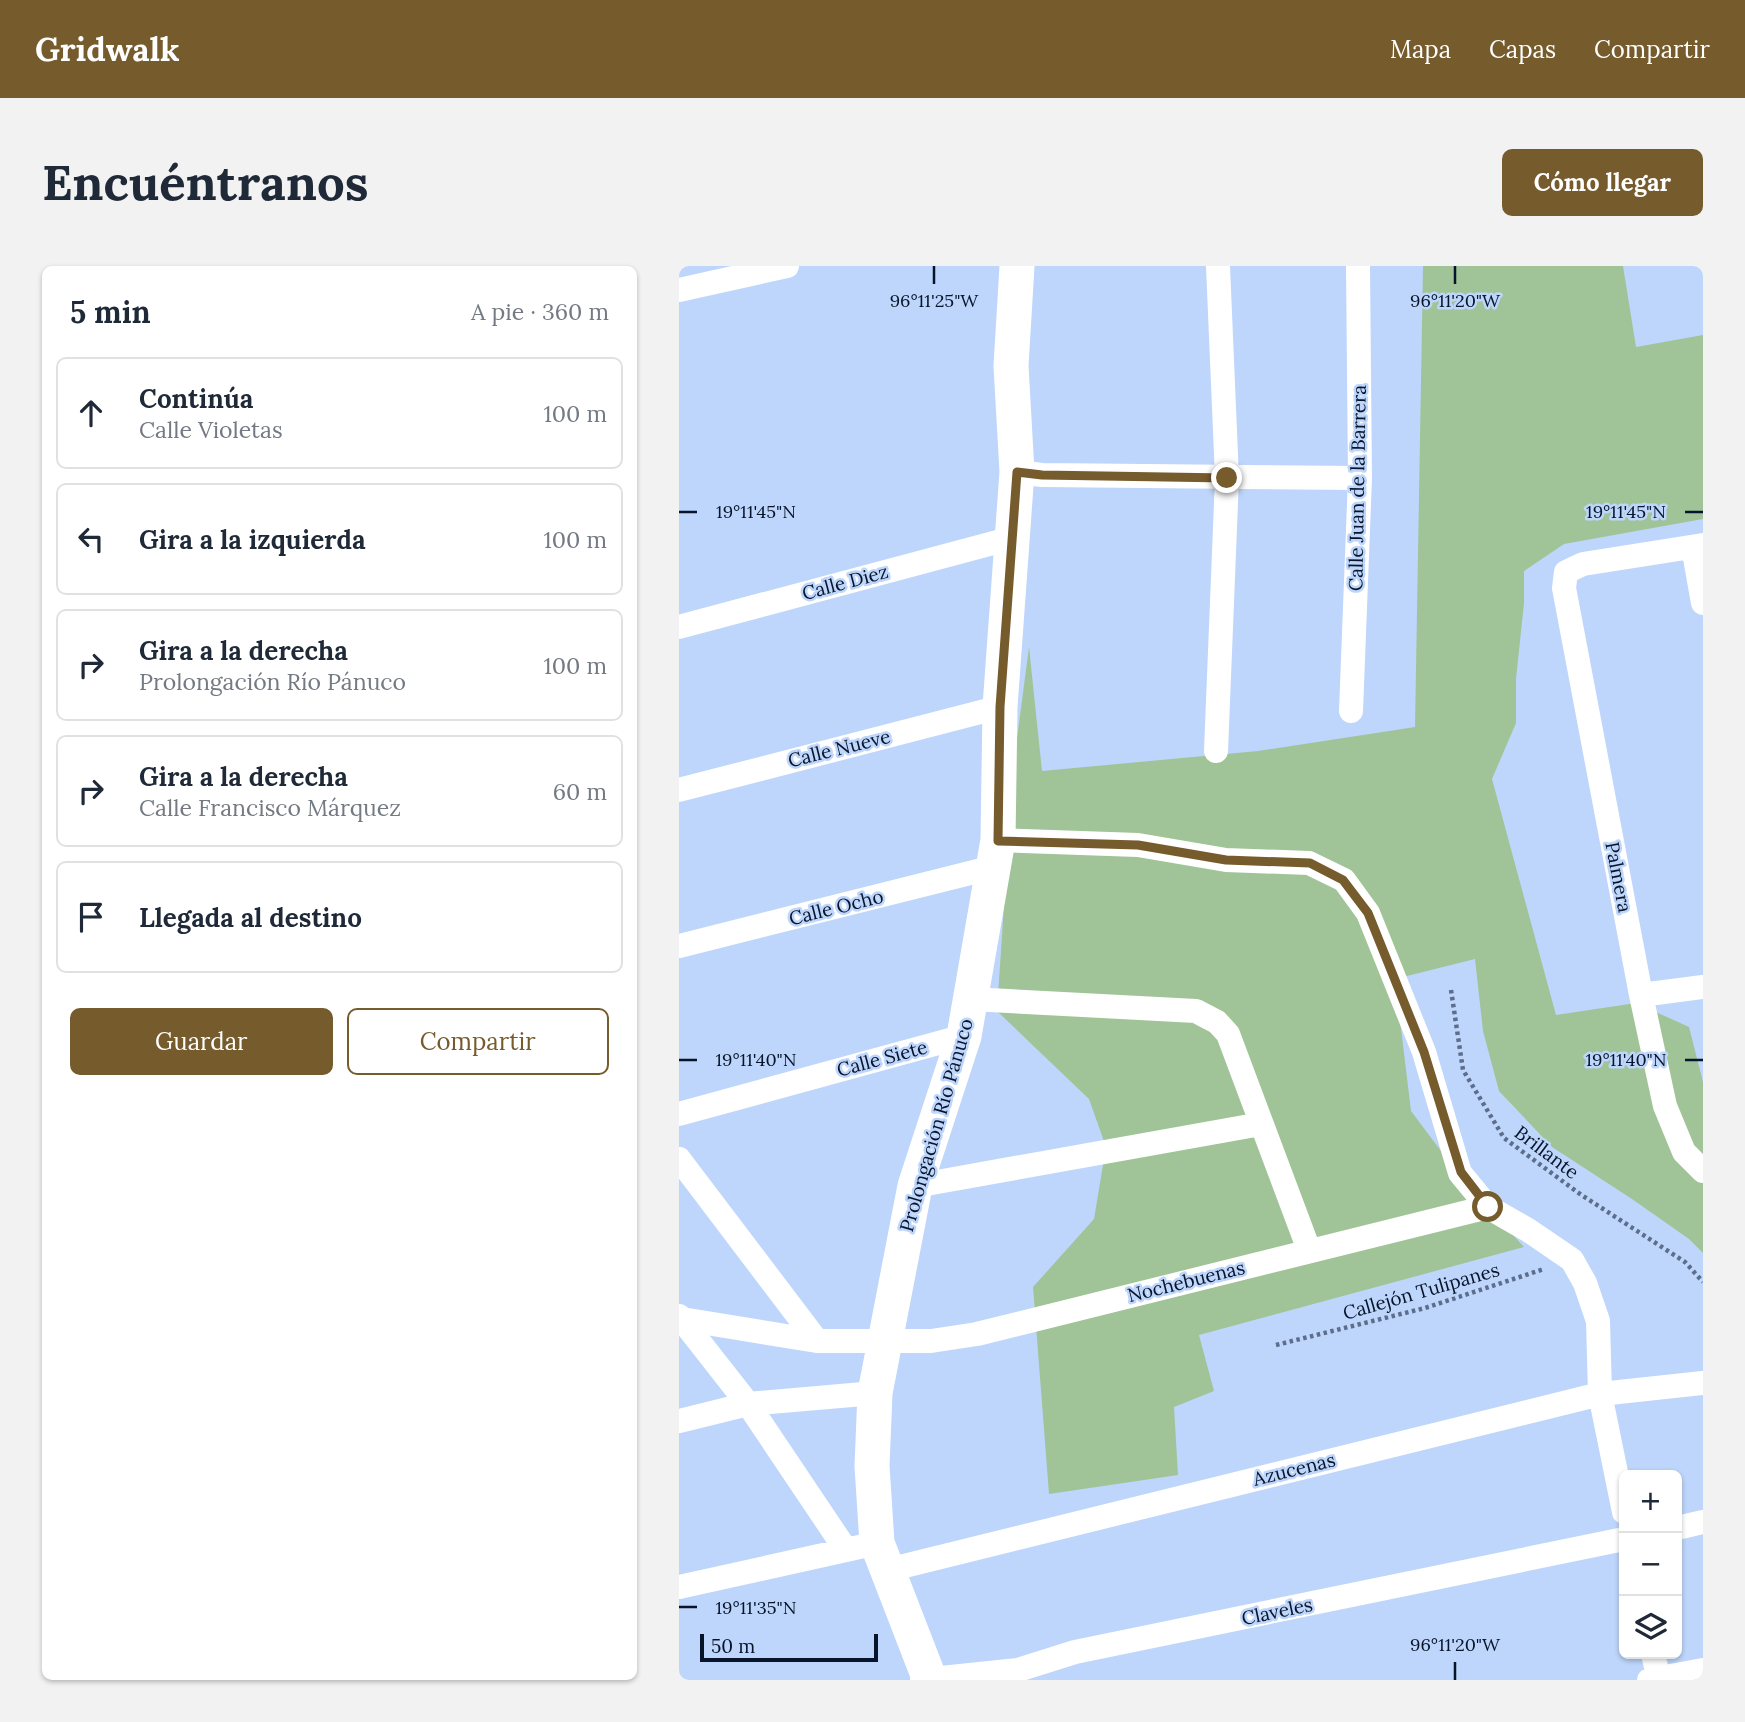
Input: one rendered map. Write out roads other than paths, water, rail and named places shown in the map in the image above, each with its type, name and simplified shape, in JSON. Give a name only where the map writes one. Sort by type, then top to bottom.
[{"type":"street","points":[[679,290],[787,266]]},
{"type":"street","name":"Prolongación Río Pánuco","points":[[927,1679],[870,1554],[875,1394],[915,1186],[964,1036],[996,854],[1000,707],[1017,472],[1011,366],[1017,266]]},
{"type":"street","points":[[1216,751],[1227,478],[1218,266]]},
{"type":"street","name":"Calle Juan de la Barrera","points":[[1351,711],[1360,478],[1357,266]]},
{"type":"street","points":[[1017,472],[1042,475],[1360,478]]},
{"type":"street","name":"Calle Diez","points":[[679,627],[1012,538]]},
{"type":"street","points":[[1698,546],[1703,603]]},
{"type":"street","name":"Palmera","points":[[1698,546],[1583,564],[1566,572],[1564,588],[1641,996],[1665,1105],[1684,1153],[1703,1171]]},
{"type":"street","name":"Calle Nueve","points":[[679,790],[1000,707]]},
{"type":"street","name":"Calle Ocho","points":[[679,946],[996,854],[1138,845],[1226,860],[1310,863],[1343,880],[1368,913],[1424,1052],[1461,1172],[1488,1207]]},
{"type":"street","points":[[1641,996],[1703,987]]},
{"type":"street","points":[[970,999],[1196,1011],[1207,1016],[1228,1034],[1309,1250]]},
{"type":"street","name":"Calle Siete","points":[[679,1114],[964,1036]]},
{"type":"street","points":[[915,1186],[1261,1124]]},
{"type":"street","points":[[679,1159],[817,1341]]},
{"type":"street","points":[[1488,1207],[1572,1260],[1585,1283],[1598,1321],[1600,1394],[1619,1487]]},
{"type":"street","name":"Nochebuenas","points":[[680,1318],[817,1341],[931,1341],[977,1334],[1488,1207]]},
{"type":"street","points":[[680,1318],[870,1554]]},
{"type":"street","name":"Azucenas","points":[[679,1587],[870,1554],[1600,1394],[1703,1383]]},
{"type":"street","points":[[679,1421],[748,1404],[875,1394]]},
{"type":"street","points":[[1682,1527],[1703,1522]]},
{"type":"street","name":"Claveles","points":[[927,1679],[1021,1675],[1075,1652],[1619,1540]]},
{"type":"street","points":[[1653,1659],[1655,1679],[1703,1670]]}]
